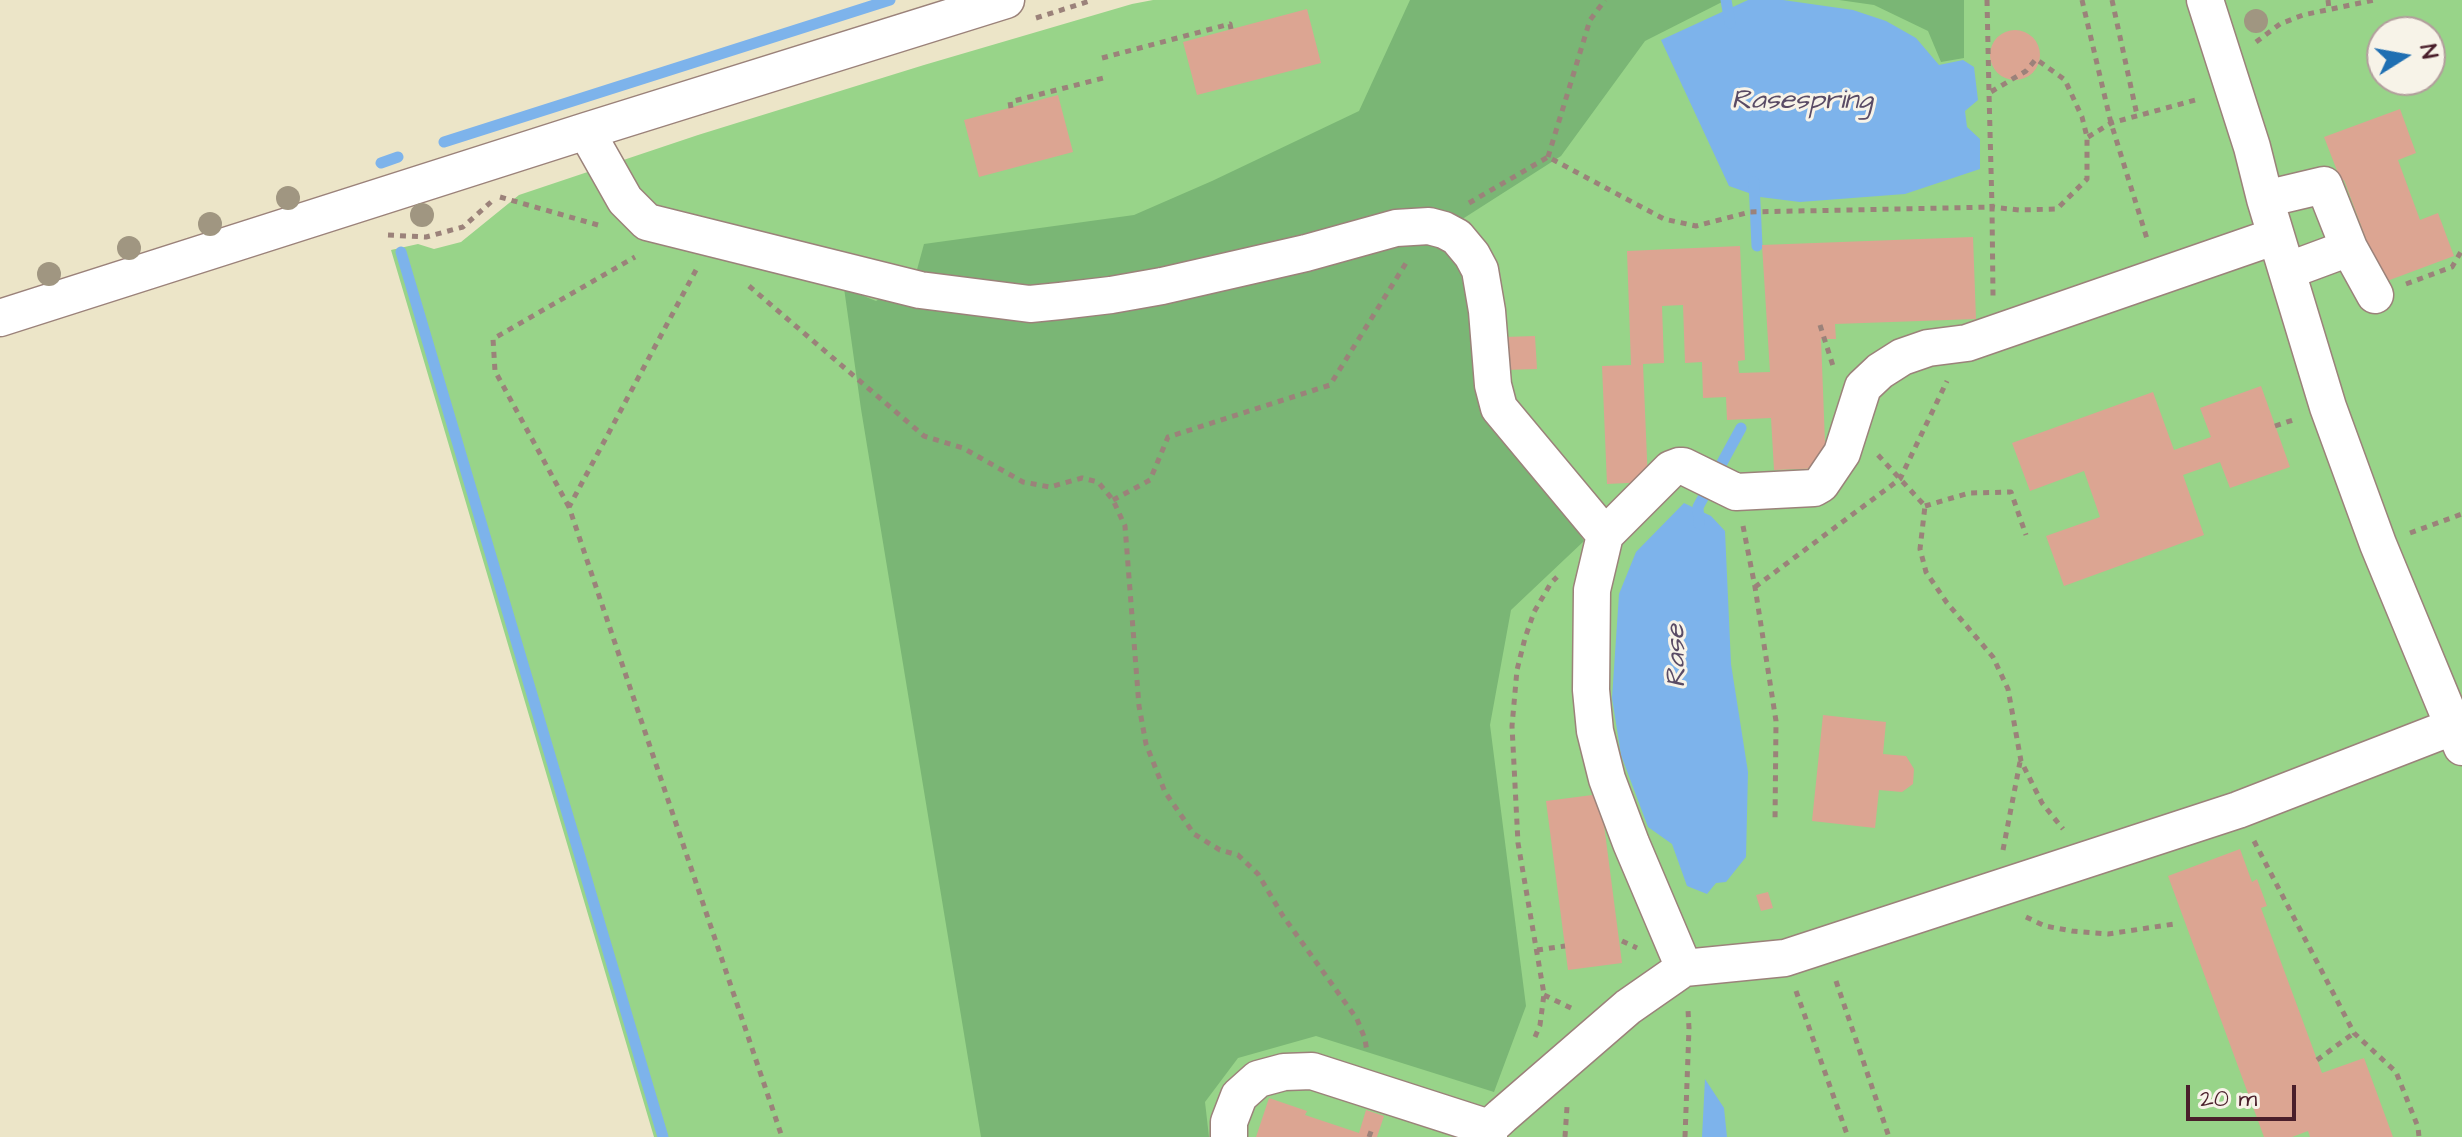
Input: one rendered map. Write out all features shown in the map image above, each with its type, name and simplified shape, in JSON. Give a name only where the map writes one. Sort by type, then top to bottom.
[{"type":"street","points":[[0,318],[1006,0]]},
{"type":"street","points":[[1229,1137],[1229,1122],[1239,1096],[1258,1079],[1284,1072],[1312,1071],[1489,1133],[1628,1007],[1684,968],[1785,958],[2457,737],[2378,544],[2328,407],[2252,147],[2205,0]]},
{"type":"street","points":[[586,131],[625,200],[647,222],[684,247],[920,290],[1030,304],[1162,286],[1306,253],[1396,228],[1429,226],[1444,230],[1457,237],[1480,270],[1493,385],[1499,408],[1602,543]]},
{"type":"street","points":[[2265,199],[2324,185],[2349,248],[2375,295]]},
{"type":"street","points":[[1684,968],[1631,843],[1607,779],[1595,731],[1591,690],[1592,590],[1602,543],[1671,469],[1683,466],[1719,484],[1807,489],[1821,484],[1842,453],[1863,387],[1902,357],[1928,348],[1967,343],[2276,236]]},
{"type":"street","points":[[2287,271],[2349,248]]},
{"type":"path","points":[[1113,500],[1150,480],[1168,437],[1330,385],[1429,226],[1548,157],[1590,20],[1605,0]]},
{"type":"path","points":[[1987,0],[1989,93],[1992,207],[2057,209],[2087,179],[2087,137],[2082,117],[2065,80],[2036,59],[2026,71],[1989,93]]},
{"type":"path","points":[[2082,0],[2111,123],[2159,277]]},
{"type":"path","points":[[2112,0],[2137,115]]},
{"type":"path","points":[[2328,0],[2329,9]]},
{"type":"path","points":[[2226,63],[2280,24],[2303,15],[2374,0]]},
{"type":"path","points":[[1102,58],[1230,24],[1231,29]]},
{"type":"path","points":[[1011,108],[1010,102],[1107,77]]},
{"type":"path","points":[[2087,137],[2111,123],[2210,96]]},
{"type":"path","points":[[1548,157],[1664,219],[1696,226],[1766,211]]},
{"type":"path","points":[[497,196],[636,236],[647,222]]},
{"type":"path","points":[[569,507],[699,263],[684,247]]},
{"type":"path","points":[[2375,295],[2452,267],[2462,250]]},
{"type":"path","points":[[647,259],[636,257],[493,339],[495,371],[569,507],[782,1137]]},
{"type":"path","points":[[742,281],[766,298],[924,436],[963,448],[1023,482],[1050,487],[1082,478],[1098,482],[1113,500],[1125,526],[1139,706],[1146,744],[1165,792],[1194,834],[1220,850],[1238,855],[1258,874],[1283,916],[1357,1019],[1369,1062],[1361,1087]]},
{"type":"path","points":[[1873,450],[1925,506],[1920,549],[1926,572],[1947,603],[1993,657],[2008,689],[2021,761],[2042,803],[2088,860]]},
{"type":"path","points":[[1719,484],[1755,587],[1776,721],[1775,822]]},
{"type":"path","points":[[1925,506],[1969,493],[2011,492],[2026,535]]},
{"type":"path","points":[[2378,544],[2462,514]]},
{"type":"path","points":[[1535,1038],[1544,994],[1518,843],[1512,726],[1517,670],[1534,612],[1551,583],[1602,543]]},
{"type":"path","points":[[2021,761],[1995,890],[2023,916],[2045,926],[2108,934],[2174,924]]},
{"type":"path","points":[[2238,810],[2354,1033],[2396,1072],[2419,1137]]},
{"type":"path","points":[[1537,950],[1565,946]]},
{"type":"path","points":[[1785,958],[1848,1137]]},
{"type":"path","points":[[1684,968],[1689,1028],[1685,1137]]},
{"type":"path","points":[[1823,985],[1836,981],[1889,1137]]},
{"type":"path","points":[[1797,995],[1810,990]]},
{"type":"path","points":[[2317,1060],[2354,1033]]},
{"type":"green space","points":[[1153,0],[2462,0],[2462,1137],[654,1137],[391,250],[418,244],[434,249],[461,242],[519,195],[698,135],[924,65]]},
{"type":"green space","points":[[1410,0],[1726,0],[1645,41],[1561,156],[1428,241],[1453,260],[1461,275],[1472,319],[1551,490],[1584,541],[1511,610],[1490,725],[1526,1006],[1494,1092],[1316,1036],[1238,1058],[1205,1102],[1209,1137],[981,1137],[861,409],[844,288],[876,301],[915,277],[924,244],[1134,215],[1359,111]]},
{"type":"green space","points":[[1839,0],[1964,0],[1964,58],[1941,62],[1928,31],[1874,5]]},
{"type":"water","name":"Rasespring","points":[[1748,0],[1783,0],[1853,10],[1886,21],[1916,38],[1939,65],[1963,60],[1974,67],[1978,100],[1965,111],[1967,127],[1980,139],[1980,169],[1905,194],[1800,202],[1760,197],[1729,186],[1661,40]]},
{"type":"water","points":[[1684,503],[1711,516],[1725,531],[1731,664],[1748,772],[1746,857],[1726,882],[1716,883],[1707,894],[1687,886],[1672,844],[1648,827],[1621,755],[1612,698],[1619,594],[1636,552]]},
{"type":"water","points":[[1705,1079],[1724,1108],[1727,1137],[1702,1137]]},
{"type":"building","points":[[1307,9],[1321,63],[1197,95],[1183,42]]},
{"type":"building","points":[[2015,30],[2033,37],[2040,55],[2033,73],[2015,80],[1997,73],[1990,55],[1997,37]]},
{"type":"building","points":[[1058,95],[1073,152],[979,177],[964,120]]},
{"type":"building","points":[[2400,109],[2416,153],[2398,160],[2420,220],[2438,213],[2454,256],[2379,284],[2344,180],[2341,181],[2324,137]]},
{"type":"building","points":[[1973,237],[1976,319],[1835,324],[1836,339],[1821,339],[1826,468],[1774,470],[1771,418],[1727,420],[1726,397],[1703,398],[1702,362],[1685,363],[1683,305],[1662,306],[1664,363],[1643,364],[1648,482],[1607,484],[1602,366],[1631,365],[1627,251],[1740,246],[1745,360],[1738,361],[1739,373],[1770,372],[1762,245]]},
{"type":"building","points":[[1535,336],[1537,369],[1505,370],[1504,337]]},
{"type":"building","points":[[2261,386],[2290,467],[2230,488],[2220,462],[2183,475],[2204,535],[2064,586],[2046,536],[2100,517],[2084,471],[2030,491],[2012,443],[2153,392],[2174,450],[2211,437],[2200,408]]},
{"type":"building","points":[[1823,715],[1886,722],[1883,754],[1906,756],[1914,769],[1913,784],[1902,792],[1879,790],[1875,828],[1812,821]]},
{"type":"building","points":[[1600,794],[1622,963],[1568,970],[1546,801]]},
{"type":"building","points":[[2240,849],[2252,882],[2257,879],[2267,906],[2261,908],[2322,1073],[2364,1058],[2393,1137],[2310,1137],[2308,1131],[2292,1137],[2264,1137],[2168,876]]},
{"type":"building","points":[[1768,892],[1773,908],[1761,911],[1756,895]]},
{"type":"building","points":[[1269,1098],[1307,1111],[1305,1115],[1359,1133],[1366,1110],[1384,1116],[1377,1137],[1256,1137]]},
{"type":"waterway","points":[[444,142],[890,0]]},
{"type":"waterway","name":"Rase","points":[[1726,0],[1730,23]]},
{"type":"waterway","points":[[381,163],[398,157]]},
{"type":"waterway","name":"Rase","points":[[1754,182],[1757,246]]},
{"type":"waterway","points":[[401,252],[663,1137]]},
{"type":"waterway","name":"Rase","points":[[1699,524],[1698,507],[1741,428]]}]
